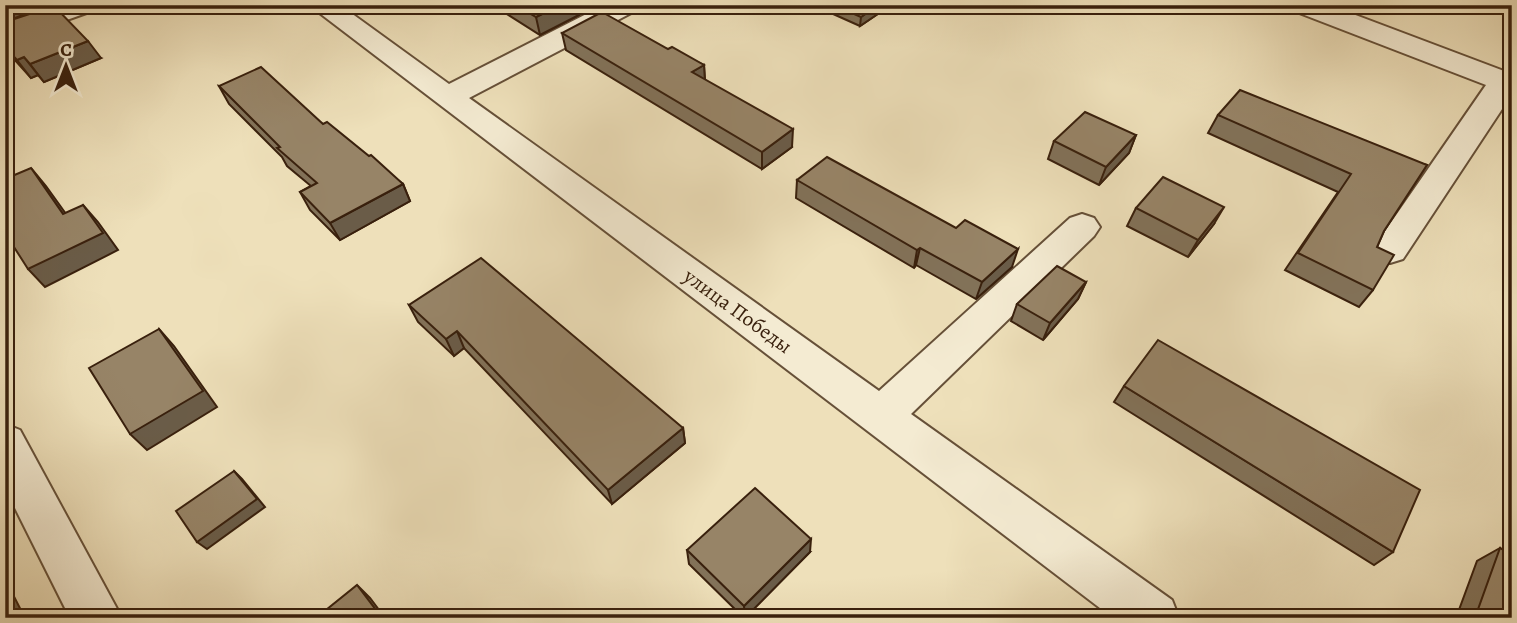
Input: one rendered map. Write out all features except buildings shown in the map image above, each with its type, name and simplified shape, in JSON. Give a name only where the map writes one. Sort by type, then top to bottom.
[{"type":"street","points":[[5,34],[82,5]]},
{"type":"street","name":"улица Победы","points":[[322,5],[1154,618]]},
{"type":"street","points":[[447,97],[625,5]]},
{"type":"street","points":[[1304,5],[1508,83],[1390,250]]},
{"type":"street","points":[[880,416],[1082,227]]},
{"type":"street","points":[[5,443],[97,618]]}]
